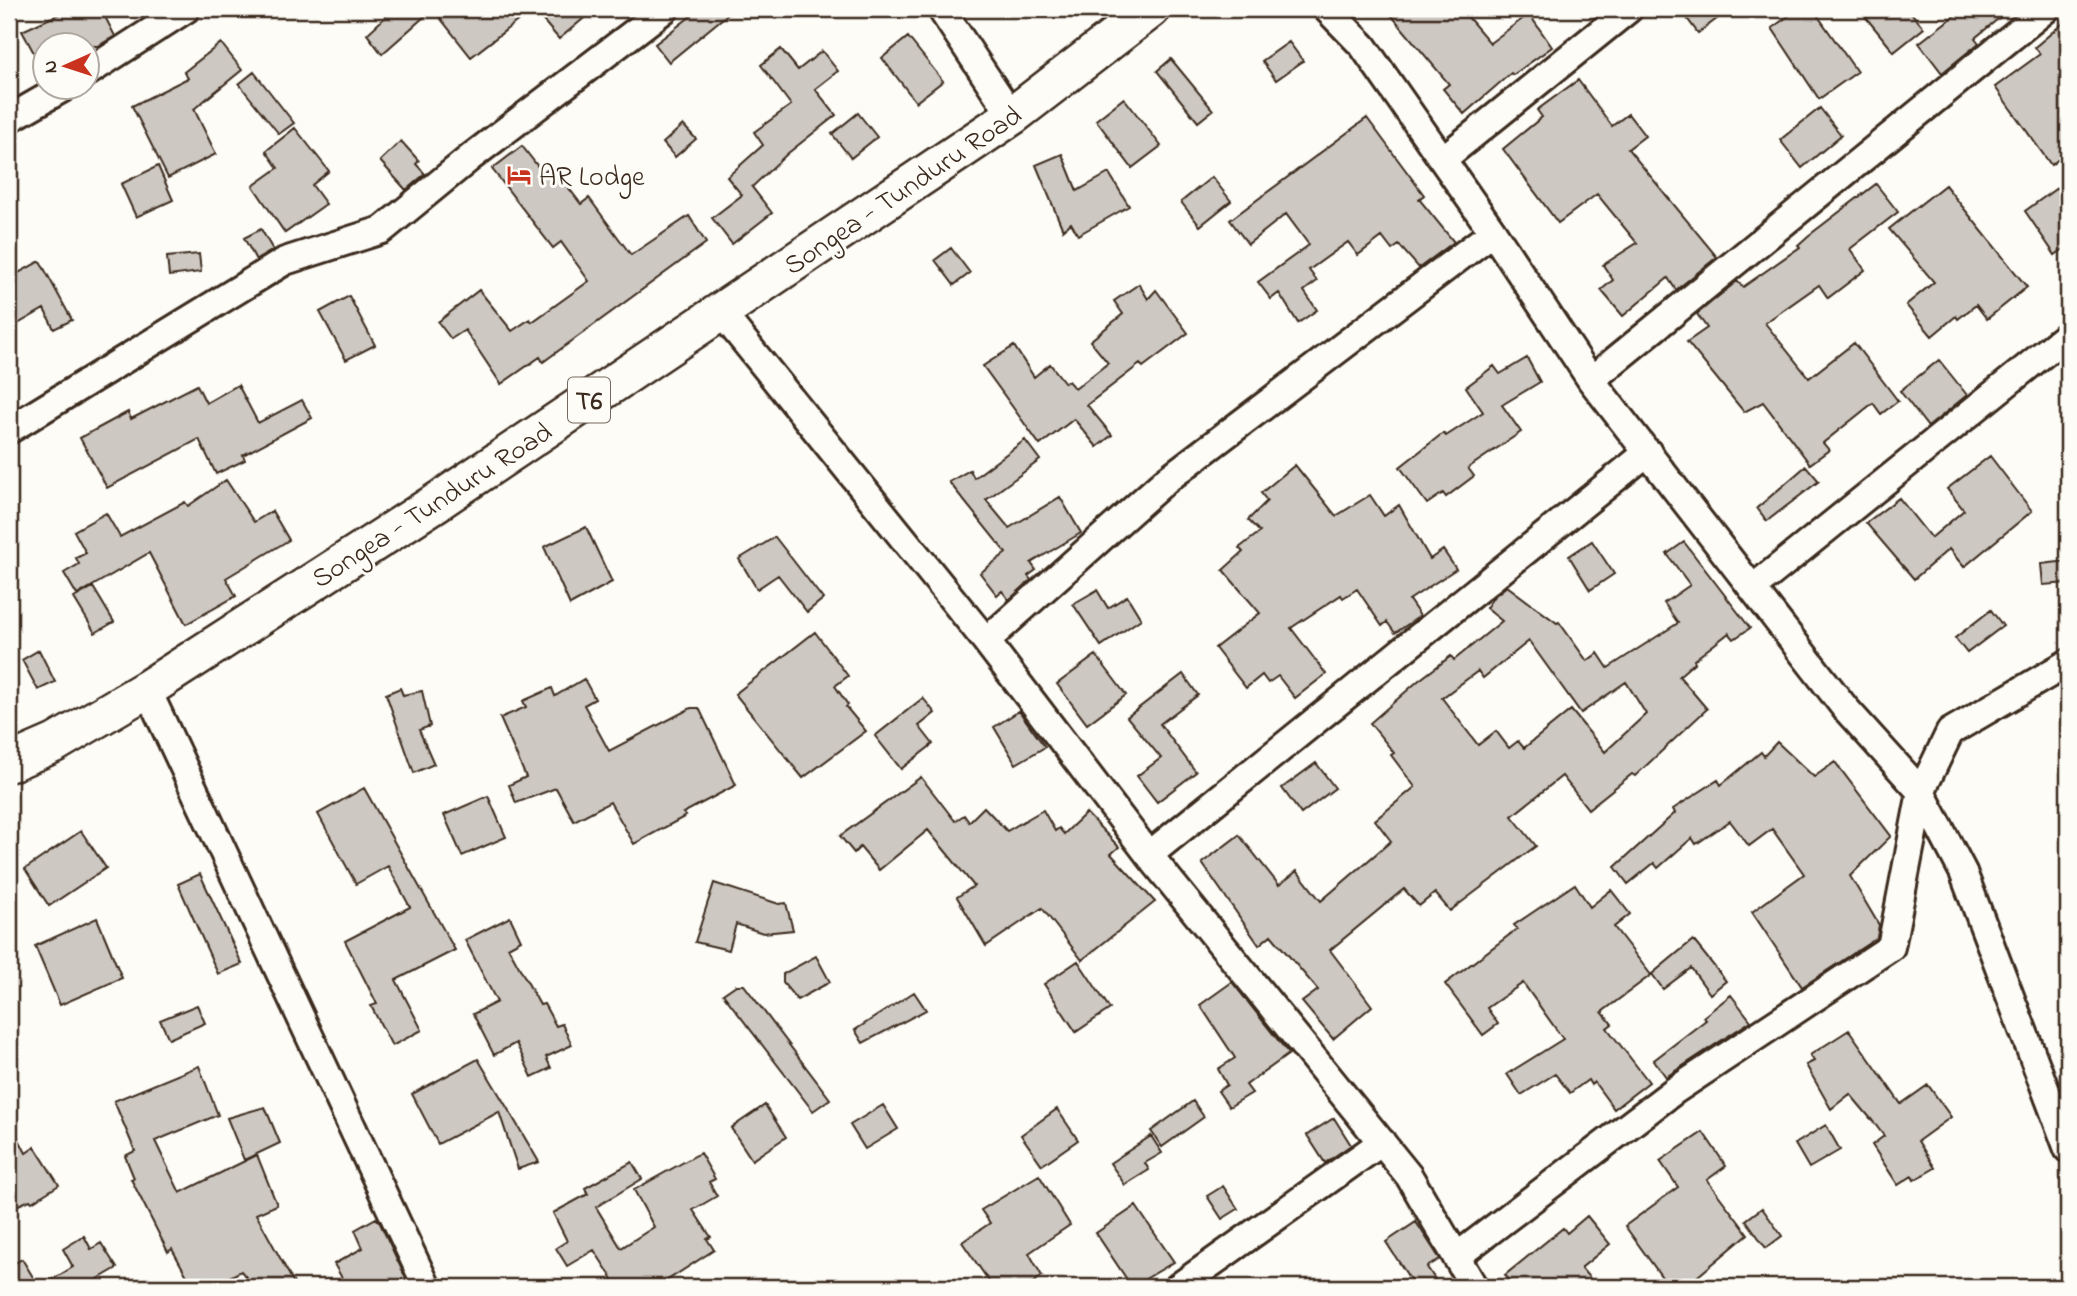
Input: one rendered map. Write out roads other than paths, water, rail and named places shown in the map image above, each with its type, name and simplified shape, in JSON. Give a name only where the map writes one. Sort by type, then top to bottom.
[{"type":"highway","name":"Songea - Tunduru Road","points":[[9,763],[55,743],[147,689],[437,502],[1012,116],[1151,9]]},
{"type":"street","points":[[102,63],[186,9]]},
{"type":"street","points":[[9,430],[285,261],[382,230],[471,156],[665,9]]},
{"type":"street","points":[[941,9],[1012,116]]},
{"type":"street","points":[[1327,9],[1363,46],[1493,232],[1591,380],[1845,708],[1921,792],[1963,872],[2068,1149]]},
{"type":"street","points":[[1443,159],[1629,9]]},
{"type":"street","points":[[1591,380],[2046,9]]},
{"type":"street","points":[[9,119],[39,102]]},
{"type":"street","points":[[986,641],[1164,481],[1493,232]]},
{"type":"street","points":[[720,311],[986,641],[1149,855],[1409,1176],[1474,1287]]},
{"type":"street","points":[[1753,589],[2068,334]]},
{"type":"street","points":[[1149,855],[1648,452]]},
{"type":"street","points":[[1456,1257],[1674,1091],[1891,947],[1921,792],[1950,732],[2068,663]]},
{"type":"street","points":[[147,689],[427,1287]]},
{"type":"street","points":[[1178,1287],[1382,1142]]},
{"type":"place","name":"AR Lodge","points":[[519,175]]}]
